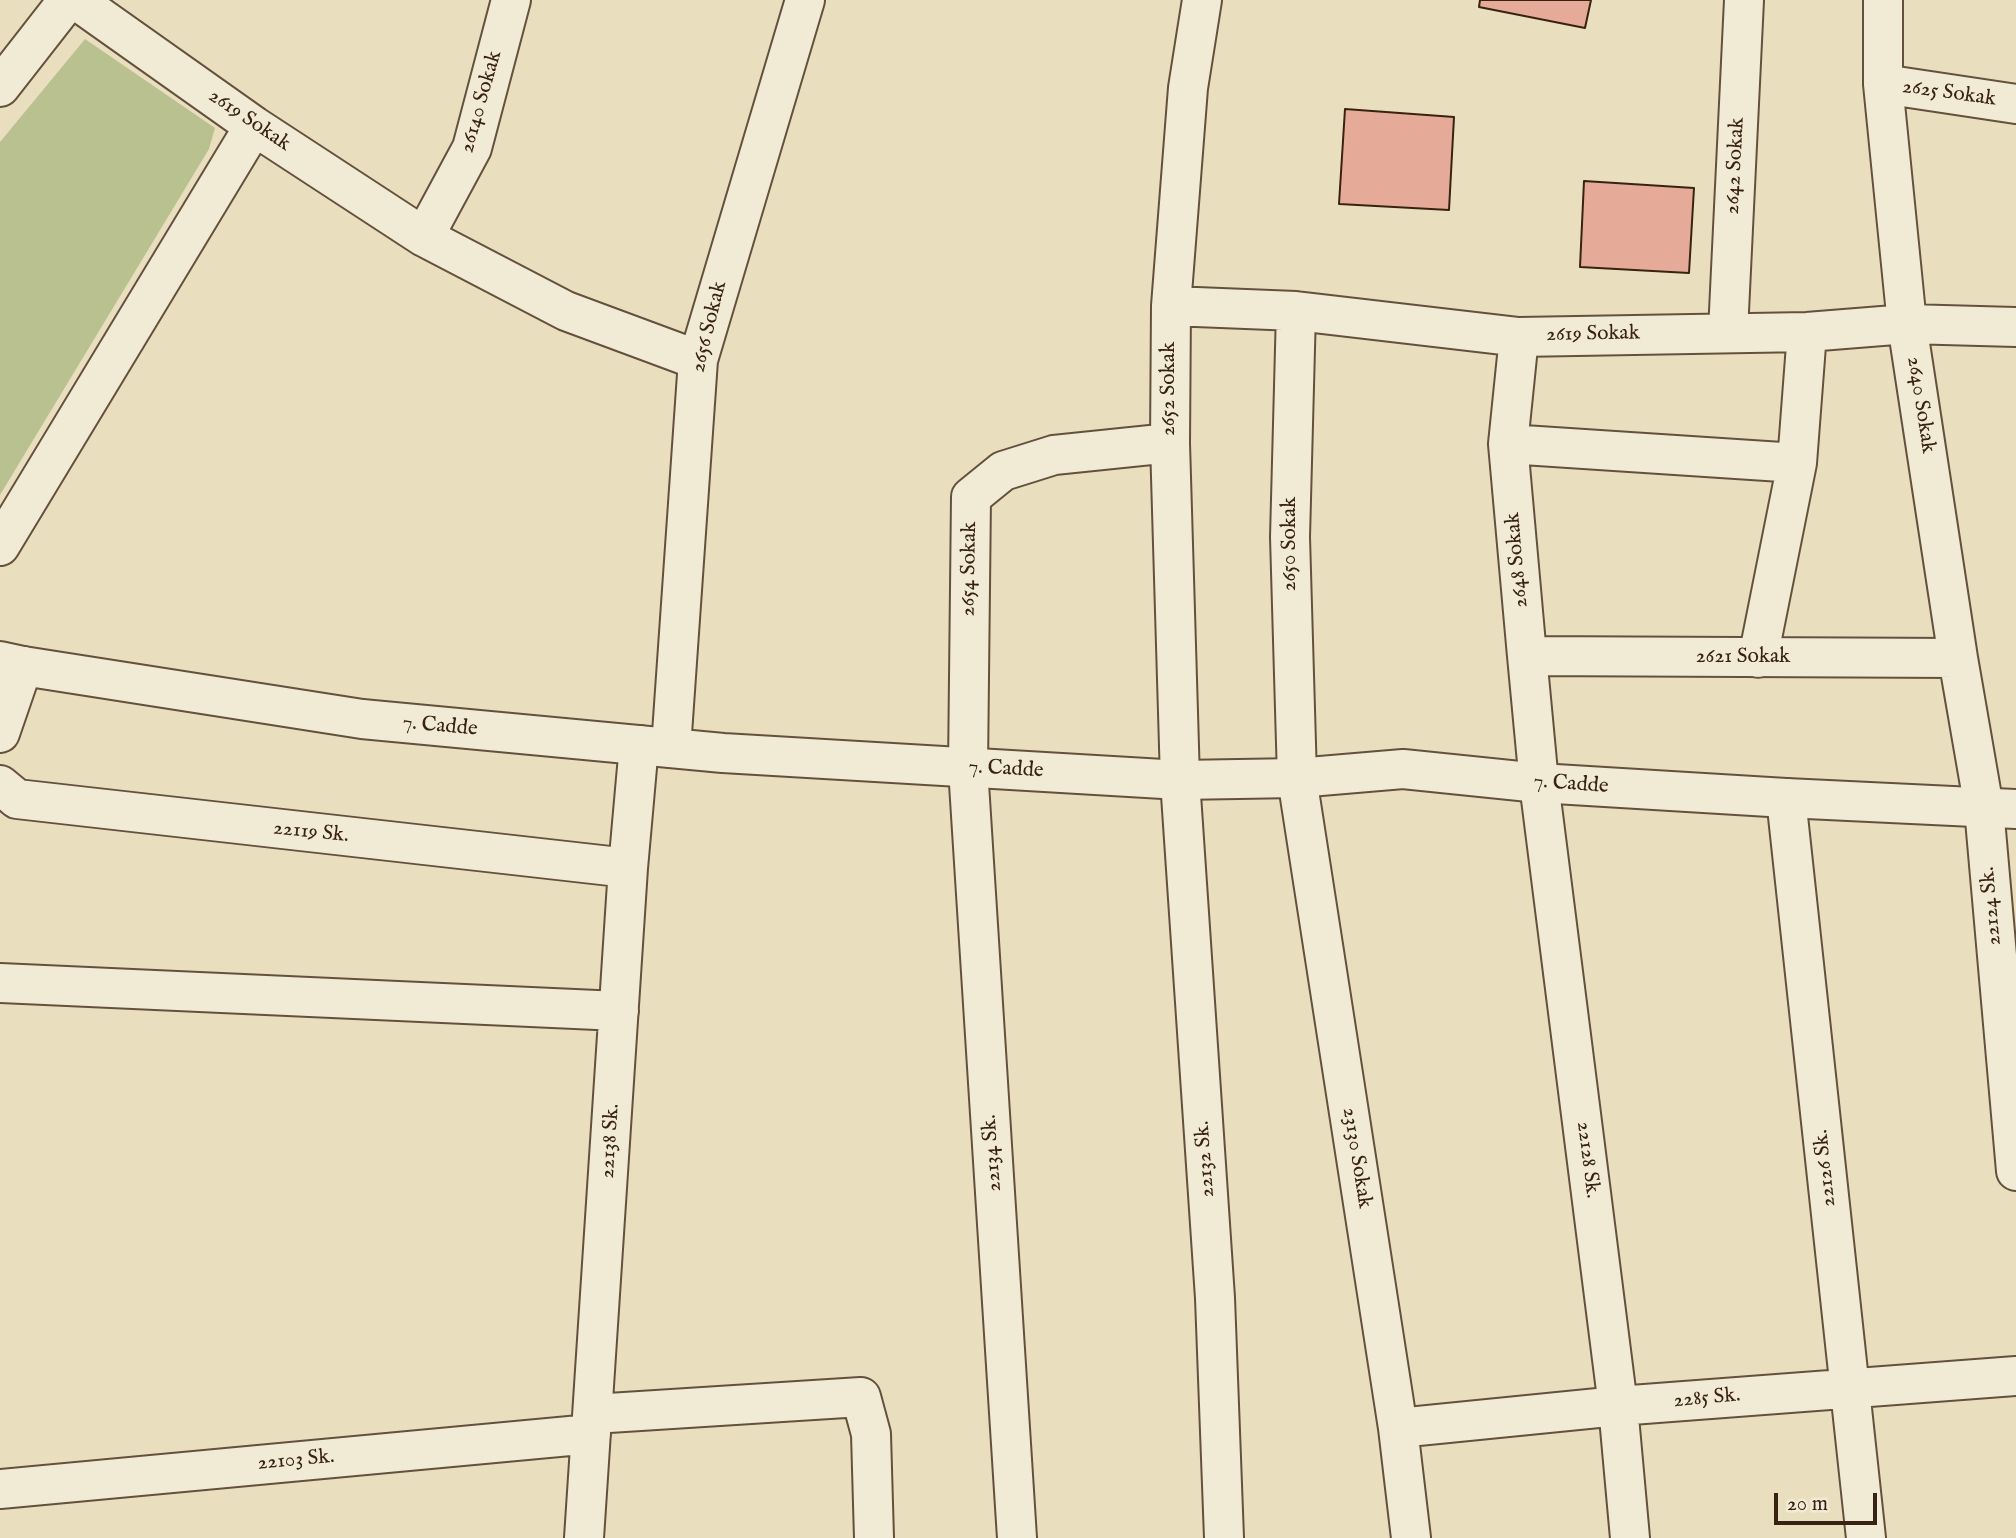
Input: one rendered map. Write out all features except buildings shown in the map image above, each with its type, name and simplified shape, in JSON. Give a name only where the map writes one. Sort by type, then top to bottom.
[{"type":"street","points":[[0,86],[68,0]]},
{"type":"street","name":"2619 Sokak","points":[[76,0],[254,126],[424,237],[566,311],[698,360]]},
{"type":"street","name":"26140 Sokak","points":[[424,237],[472,148],[511,0]]},
{"type":"street","name":"2656 Sokak","points":[[655,747],[698,360],[805,0]]},
{"type":"street","name":"2652 Sokak","points":[[1180,780],[1170,443],[1171,306],[1188,88],[1202,0]]},
{"type":"street","name":"2642 Sokak","points":[[1728,332],[1744,0]]},
{"type":"street","name":"2640 Sokak","points":[[1883,0],[1883,84],[1908,324],[1958,658],[2000,809]]},
{"type":"street","name":"2625 Sokak","points":[[1883,84],[2016,104]]},
{"type":"street","points":[[0,546],[254,126]]},
{"type":"street","name":"2619 Sokak","points":[[1171,306],[1296,311],[1518,337],[1807,332],[1908,324],[2016,327]]},
{"type":"street","name":"2650 Sokak","points":[[1296,311],[1290,537],[1297,778]]},
{"type":"street","points":[[1758,658],[1797,463],[1807,332]]},
{"type":"street","name":"2648 Sokak","points":[[1518,337],[1508,444],[1539,783]]},
{"type":"street","name":"2654 Sokak","points":[[968,768],[971,497],[1003,471],[1054,455],[1170,443]]},
{"type":"street","points":[[1508,444],[1797,463]]},
{"type":"street","name":"2621 Sokak","points":[[1527,656],[1958,658]]},
{"type":"street","points":[[0,733],[12,663]]},
{"type":"street","name":"7. Cadde","points":[[12,663],[362,719],[723,753],[1180,780],[1297,778],[1403,769],[1539,783],[2000,809]]},
{"type":"street","name":"22138 Sk.","points":[[584,1538],[628,868],[655,747]]},
{"type":"street","name":"22134 Sk.","points":[[968,768],[1017,1538]]},
{"type":"street","name":"23130 Sokak","points":[[1297,778],[1398,1428],[1411,1538]]},
{"type":"street","name":"22132 Sk.","points":[[1180,780],[1215,1298],[1224,1538]]},
{"type":"street","name":"22128 Sk.","points":[[1539,783],[1618,1406],[1630,1538]]},
{"type":"street","name":"22119 Sk.","points":[[0,785],[17,799],[628,868]]},
{"type":"street","name":"22126 Sk.","points":[[1786,798],[1866,1538]]},
{"type":"street","name":"22124 Sk.","points":[[2000,809],[2016,1171]]},
{"type":"street","points":[[0,983],[619,1011]]},
{"type":"street","name":"2285 Sk.","points":[[1398,1428],[1618,1406],[2016,1376]]},
{"type":"street","name":"22103 Sk.","points":[[0,1489],[860,1397],[871,1434],[874,1538]]},
{"type":"green space","points":[[85,39],[215,128],[209,149],[0,495],[0,142]]}]
